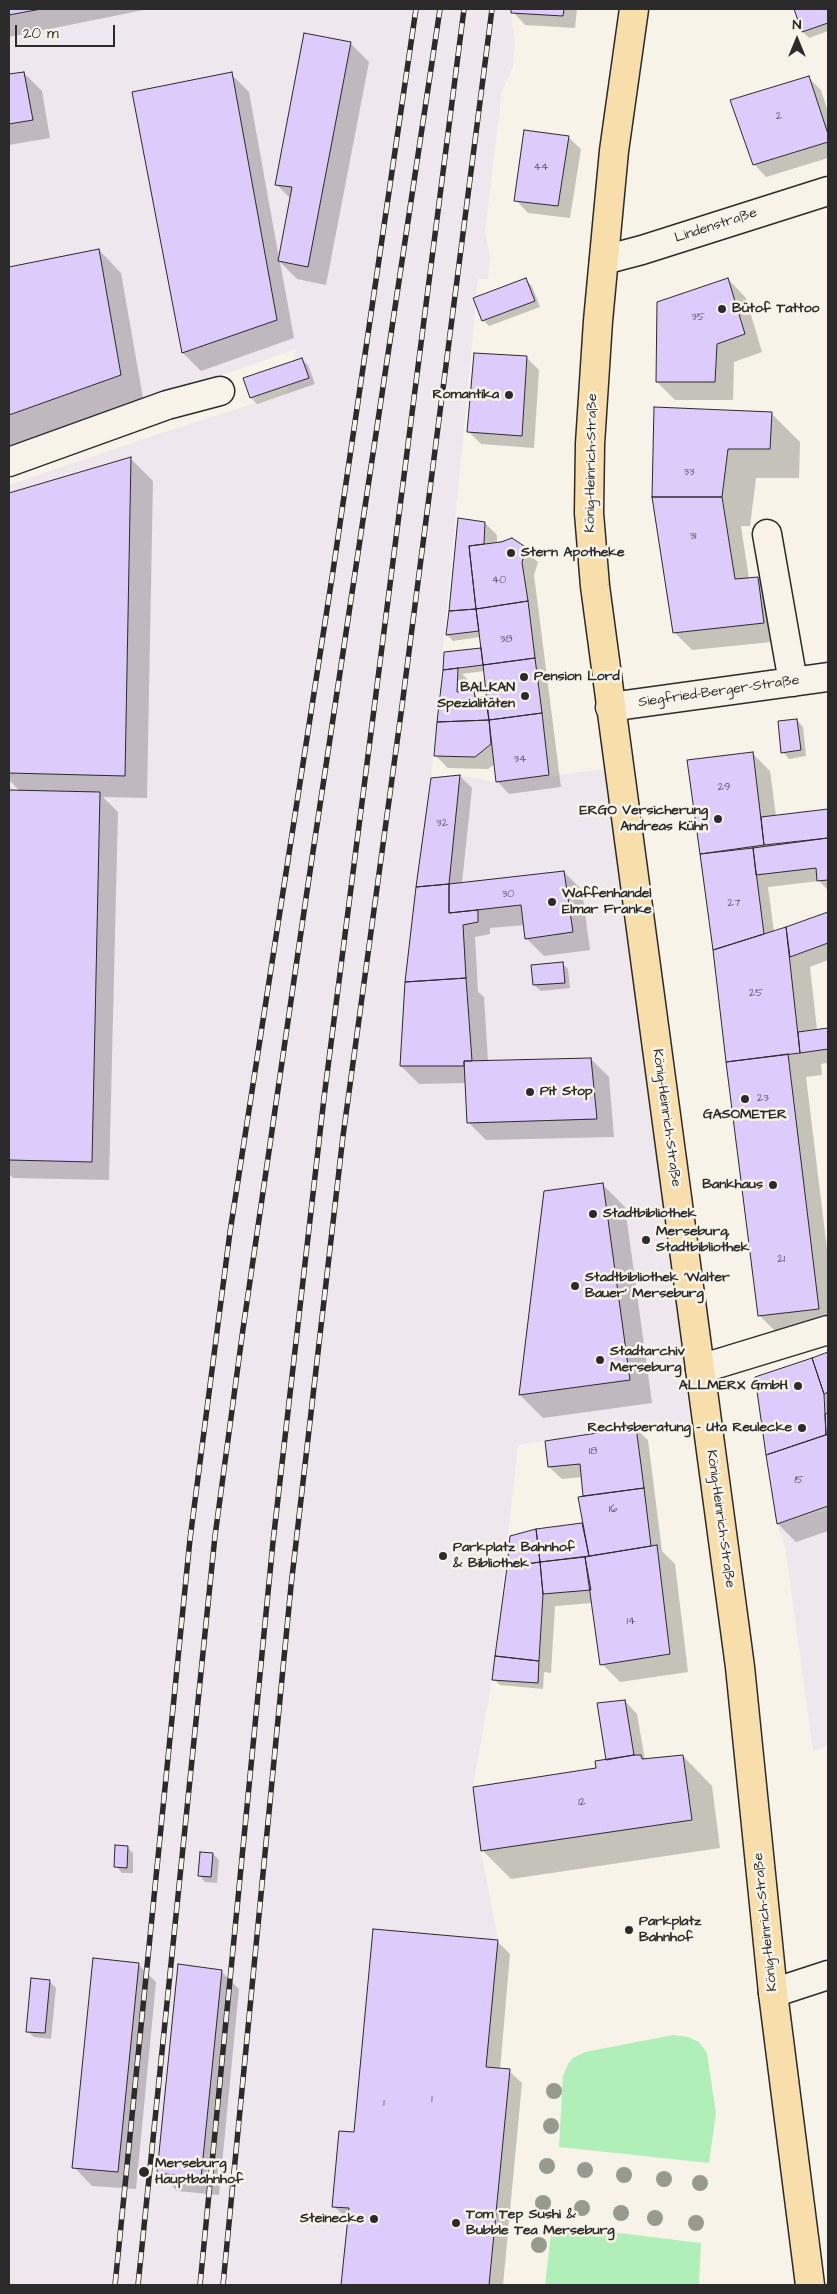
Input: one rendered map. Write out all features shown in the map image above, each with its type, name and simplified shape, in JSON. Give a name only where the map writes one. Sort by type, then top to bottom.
[{"type":"main road","name":"König-Heinrich-Straße","points":[[634,9],[614,151],[604,260],[590,444],[589,513],[595,586],[610,707],[741,1675],[773,1993],[810,2285]]},
{"type":"street","name":"Lindenstraße","points":[[604,260],[642,250],[828,191]]},
{"type":"street","points":[[9,462],[167,405],[220,391]]},
{"type":"street","points":[[768,534],[792,682]]},
{"type":"street","name":"Siegfried-Berger-Straße","points":[[610,707],[828,677]]},
{"type":"street","points":[[700,1369],[828,1330]]},
{"type":"street","points":[[773,1993],[828,1975]]},
{"type":"shaded area","points":[[9,9],[511,9],[515,43],[513,67],[502,91],[485,232],[490,257],[488,279],[478,279],[431,778],[460,775],[496,782],[607,769],[691,1424],[636,1427],[518,1445],[492,1680],[473,1787],[481,1851],[498,1940],[487,2067],[510,2069],[489,2285],[9,2285],[9,485],[158,434],[287,393],[296,349],[9,451]]},
{"type":"shaded area","points":[[828,1510],[828,1746],[813,1751],[785,1546],[777,1524]]},
{"type":"green space","points":[[673,2035],[688,2037],[699,2042],[707,2053],[716,2113],[709,2163],[559,2147],[563,2076],[573,2058],[585,2052]]},
{"type":"green space","points":[[552,2225],[701,2243],[699,2284],[545,2285]]},
{"type":"building","points":[[9,9],[41,9],[9,15]]},
{"type":"building","points":[[511,9],[564,9],[563,16],[511,13]]},
{"type":"building","points":[[794,9],[828,9],[828,23],[802,32]]},
{"type":"building","points":[[304,33],[351,42],[308,267],[278,261],[292,187],[275,185]]},
{"type":"building","points":[[24,72],[33,120],[9,124],[9,74]]},
{"type":"building","points":[[232,72],[277,320],[182,353],[132,92]]},
{"type":"building","points":[[809,76],[828,134],[828,142],[753,165],[730,100]]},
{"type":"building","points":[[524,130],[569,136],[558,206],[514,201]]},
{"type":"building","points":[[99,249],[121,375],[9,415],[9,267]]},
{"type":"building","points":[[526,278],[535,301],[482,321],[473,298]]},
{"type":"building","points":[[728,278],[745,334],[717,344],[715,382],[656,382],[657,302]]},
{"type":"building","points":[[474,353],[527,356],[522,436],[467,432]]},
{"type":"building","points":[[302,358],[309,378],[250,398],[243,378]]},
{"type":"building","points":[[654,407],[772,412],[770,449],[728,449],[722,497],[652,497]]},
{"type":"building","points":[[131,457],[125,776],[9,773],[9,493]]},
{"type":"building","points":[[652,497],[722,497],[735,579],[758,577],[764,623],[673,633]]},
{"type":"building","points":[[458,518],[485,522],[484,544],[469,546],[476,609],[449,611]]},
{"type":"building","points":[[512,538],[527,548],[522,562],[528,601],[476,609],[469,546],[501,542]]},
{"type":"building","points":[[528,601],[535,658],[483,665],[476,609]]},
{"type":"building","points":[[476,609],[479,631],[446,635],[449,611]]},
{"type":"building","points":[[481,648],[483,665],[443,670],[444,652]]},
{"type":"building","points":[[535,658],[542,713],[489,720],[483,665]]},
{"type":"building","points":[[458,668],[457,692],[474,691],[475,697],[485,697],[489,720],[437,722],[443,670]]},
{"type":"building","points":[[542,713],[549,775],[496,782],[489,720]]},
{"type":"building","points":[[797,719],[801,750],[781,753],[778,721]]},
{"type":"building","points":[[489,720],[491,744],[475,757],[434,756],[437,722]]},
{"type":"building","points":[[753,752],[764,845],[700,854],[687,760]]},
{"type":"building","points":[[460,775],[449,884],[416,887],[431,778]]},
{"type":"building","points":[[9,790],[100,792],[92,1162],[9,1160]]},
{"type":"building","points":[[828,809],[828,838],[764,845],[761,817]]},
{"type":"building","points":[[828,838],[828,880],[817,881],[816,868],[756,875],[753,848]]},
{"type":"building","points":[[753,848],[764,934],[713,950],[700,854]]},
{"type":"building","points":[[564,871],[573,932],[525,939],[521,905],[449,913],[449,884]]},
{"type":"building","points":[[449,884],[449,913],[478,910],[478,922],[463,925],[466,978],[405,982],[416,887]]},
{"type":"building","points":[[828,912],[828,943],[790,957],[786,927]]},
{"type":"building","points":[[786,927],[800,1053],[726,1062],[713,950]]},
{"type":"building","points":[[563,962],[565,983],[533,985],[531,965]]},
{"type":"building","points":[[466,978],[472,1061],[464,1061],[464,1066],[400,1066],[405,982]]},
{"type":"building","points":[[828,1028],[828,1049],[800,1053],[798,1032]]},
{"type":"building","name":"Bankhaus","points":[[788,1054],[819,1309],[758,1316],[726,1062]]},
{"type":"building","name":"Pit Stop","points":[[591,1058],[597,1119],[467,1123],[464,1061]]},
{"type":"building","name":"Stadtbibliothek 'Walter Bauer' Merseburg","points":[[603,1183],[630,1380],[519,1395],[544,1191]]},
{"type":"building","points":[[828,1352],[828,1392],[824,1394],[812,1358]]},
{"type":"building","points":[[812,1358],[824,1394],[826,1435],[766,1455],[755,1377]]},
{"type":"building","points":[[828,1413],[828,1434],[826,1435],[825,1414]]},
{"type":"building","points":[[636,1427],[644,1488],[583,1496],[580,1464],[548,1467],[545,1441]]},
{"type":"building","points":[[828,1434],[828,1506],[777,1524],[766,1455]]},
{"type":"building","points":[[644,1488],[651,1546],[589,1556],[578,1497]]},
{"type":"building","points":[[582,1523],[589,1556],[540,1562],[536,1529]]},
{"type":"building","points":[[536,1529],[540,1562],[507,1567],[510,1536]]},
{"type":"building","points":[[657,1545],[670,1654],[600,1665],[585,1557]]},
{"type":"building","points":[[585,1557],[591,1590],[543,1594],[540,1562]]},
{"type":"building","points":[[540,1562],[543,1594],[539,1661],[495,1656],[507,1567]]},
{"type":"building","points":[[495,1656],[539,1661],[538,1683],[492,1680]]},
{"type":"building","points":[[625,1700],[634,1755],[606,1760],[597,1703]]},
{"type":"building","points":[[641,1755],[642,1759],[683,1755],[692,1820],[481,1851],[473,1787],[596,1768],[595,1761]]},
{"type":"building","points":[[115,1845],[128,1846],[127,1868],[114,1867]]},
{"type":"building","points":[[200,1852],[213,1853],[211,1877],[198,1876]]},
{"type":"building","points":[[373,1929],[498,1940],[486,2067],[510,2069],[489,2285],[341,2285],[349,2208],[332,2207],[339,2131],[354,2132]]},
{"type":"building","points":[[93,1958],[139,1963],[118,2172],[72,2168]]},
{"type":"building","points":[[178,1964],[222,1970],[201,2178],[157,2173]]},
{"type":"building","points":[[31,1978],[50,1980],[45,2033],[26,2032]]},
{"type":"railway","points":[[115,2285],[190,1539],[230,1232],[333,571],[416,9]]},
{"type":"railway","points":[[138,2285],[215,1536],[243,1329],[306,898],[440,9]]},
{"type":"railway","points":[[200,2285],[273,1542],[324,1098],[464,9]]},
{"type":"railway","points":[[223,2285],[291,1586],[343,1136],[402,706],[492,9]]},
{"type":"place","name":"Bütof Tattoo","points":[[722,309]]},
{"type":"place","name":"Romantika","points":[[509,395]]},
{"type":"place","name":"Stern Apotheke","points":[[511,553]]},
{"type":"place","name":"Pension Lord","points":[[524,677]]},
{"type":"place","name":"BALKAN Spezialitäten","points":[[525,696]]},
{"type":"place","name":"ERGO Versicherung Andreas Kühn","points":[[718,819]]},
{"type":"place","name":"Waffenhandel Elmar Franke","points":[[552,902]]},
{"type":"place","name":"Pit Stop","points":[[530,1092]]},
{"type":"place","name":"GASOMETER","points":[[745,1099]]},
{"type":"place","name":"Bankhaus","points":[[773,1185]]},
{"type":"place","name":"Stadtbibliothek","points":[[593,1214]]},
{"type":"place","name":"Merseburg, Stadtbibliothek","points":[[646,1240]]},
{"type":"place","name":"Stadtbibliothek 'Walter Bauer' Merseburg","points":[[575,1286]]},
{"type":"place","name":"Stadtarchiv Merseburg","points":[[600,1360]]},
{"type":"place","name":"ALLMERX GmbH","points":[[798,1386]]},
{"type":"place","name":"Rechtsberatung - Uta Reulecke","points":[[802,1428]]},
{"type":"place","name":"Parkplatz Bahnhof & Bibliothek","points":[[443,1556]]},
{"type":"place","name":"Parkplatz Bahnhof","points":[[629,1930]]},
{"type":"place","name":"Merseburg Hauptbahnhof","points":[[144,2172]]},
{"type":"place","name":"Steinecke","points":[[374,2219]]},
{"type":"place","name":"Tom Tep Sushi & Bubble Tea Merseburg","points":[[456,2223]]}]
